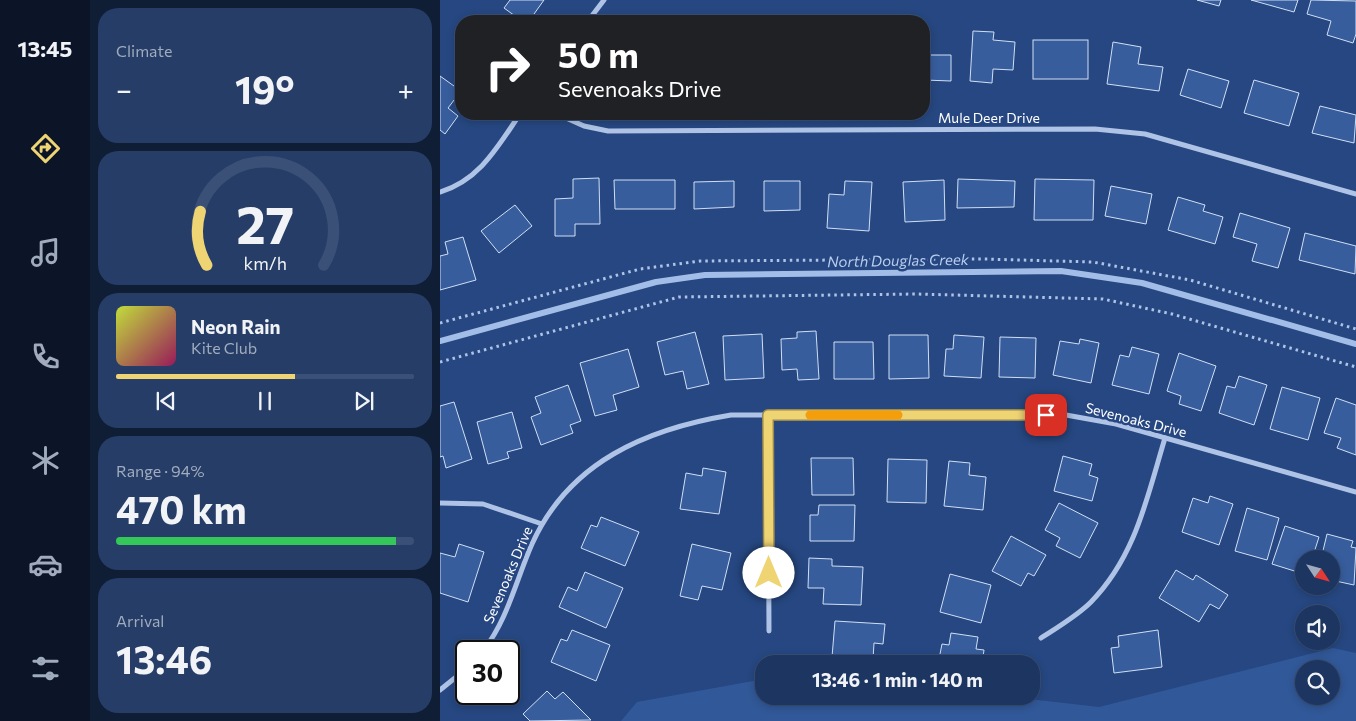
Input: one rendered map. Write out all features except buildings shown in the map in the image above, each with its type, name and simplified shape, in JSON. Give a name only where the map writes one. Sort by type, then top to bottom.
[{"type":"street","points":[[593,15],[604,0]]},
{"type":"street","points":[[440,192],[456,187],[485,165],[516,120]]},
{"type":"street","name":"Mule Deer Drive","points":[[570,120],[584,126],[608,131],[1095,129],[1144,134],[1356,194]]},
{"type":"street","name":"Sevenoaks Drive","points":[[491,640],[501,625],[542,524],[577,480],[596,464],[644,438],[704,420],[730,415],[1066,415],[1116,424],[1356,492]]},
{"type":"street","points":[[768,415],[769,630]]},
{"type":"street","points":[[1041,638],[1090,603],[1118,568],[1137,532],[1165,438]]},
{"type":"street","points":[[440,503],[483,504],[542,524]]},
{"type":"street","points":[[440,690],[455,678]]},
{"type":"path","points":[[440,323],[640,269],[700,261],[984,259],[1093,262],[1180,278],[1356,329]]},
{"type":"path","points":[[440,362],[679,297],[916,294],[1103,299],[1172,314],[1356,367]]},
{"type":"shaded area","points":[[1325,650],[1340,650],[1356,653],[1356,721],[621,721],[637,702],[755,681],[755,705],[1040,705],[1040,700],[1099,707]]},
{"type":"waterway","name":"North Douglas Creek","points":[[440,341],[656,282],[705,275],[1061,271],[1142,283],[1356,344]]},
{"type":"slow traffic","points":[[810,415],[898,415]]},
{"type":"route","points":[[769,573],[768,415],[1046,415]]}]
